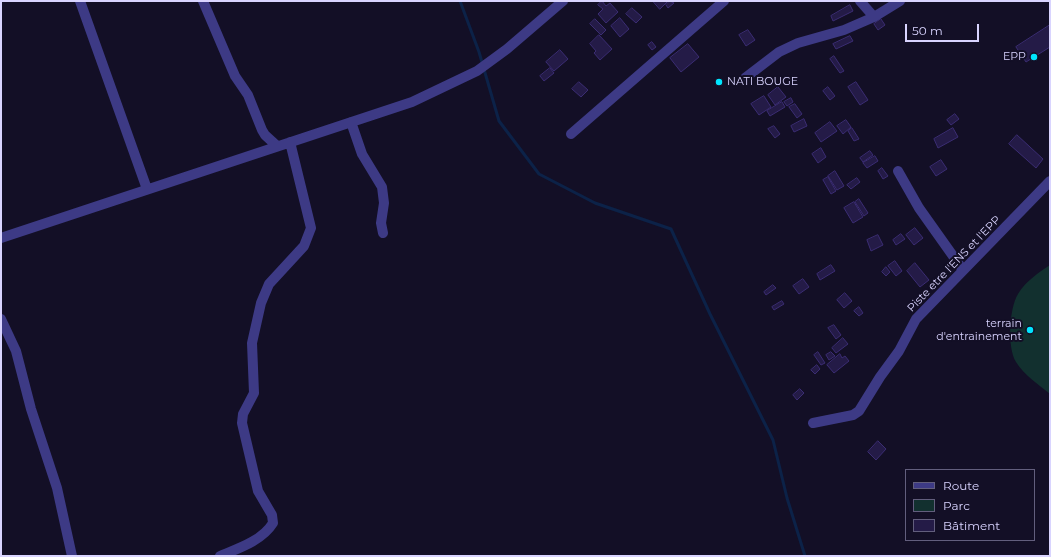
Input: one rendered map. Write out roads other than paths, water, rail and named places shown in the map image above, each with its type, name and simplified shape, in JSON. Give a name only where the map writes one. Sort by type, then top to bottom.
[{"type":"street","points":[[80,1],[147,189]]},
{"type":"street","points":[[203,1],[235,76],[248,95],[262,130],[265,135],[277,146]]},
{"type":"street","points":[[1,238],[412,102],[477,71],[507,49],[563,1]]},
{"type":"street","points":[[571,134],[724,1]]},
{"type":"street","points":[[860,1],[874,17]]},
{"type":"street","points":[[745,78],[779,52],[798,43],[844,30],[874,17],[900,1]]},
{"type":"street","points":[[351,122],[362,154],[382,187],[384,203],[381,223],[383,233]]},
{"type":"street","points":[[220,556],[242,547],[266,532],[273,523],[272,515],[258,491],[242,423],[243,414],[254,393],[252,343],[261,303],[269,284],[304,246],[311,228],[290,142]]},
{"type":"street","points":[[898,171],[919,208],[963,270]]},
{"type":"street","name":"Piste etre l'ENS et l'EPP","points":[[813,423],[849,416],[859,411],[880,377],[899,351],[916,319],[1050,181]]},
{"type":"street","points":[[1,319],[16,350],[31,410],[57,488],[72,556]]},
{"type":"waterway","points":[[460,1],[479,52],[499,121],[539,174],[595,203],[671,229],[710,314],[773,440],[787,498],[805,556]]},
{"type":"place","name":"EPP","points":[[1034,57]]},
{"type":"place","name":"NATI BOUGE","points":[[719,82]]},
{"type":"place","name":"terrain d'entrainement","points":[[1030,330]]}]
